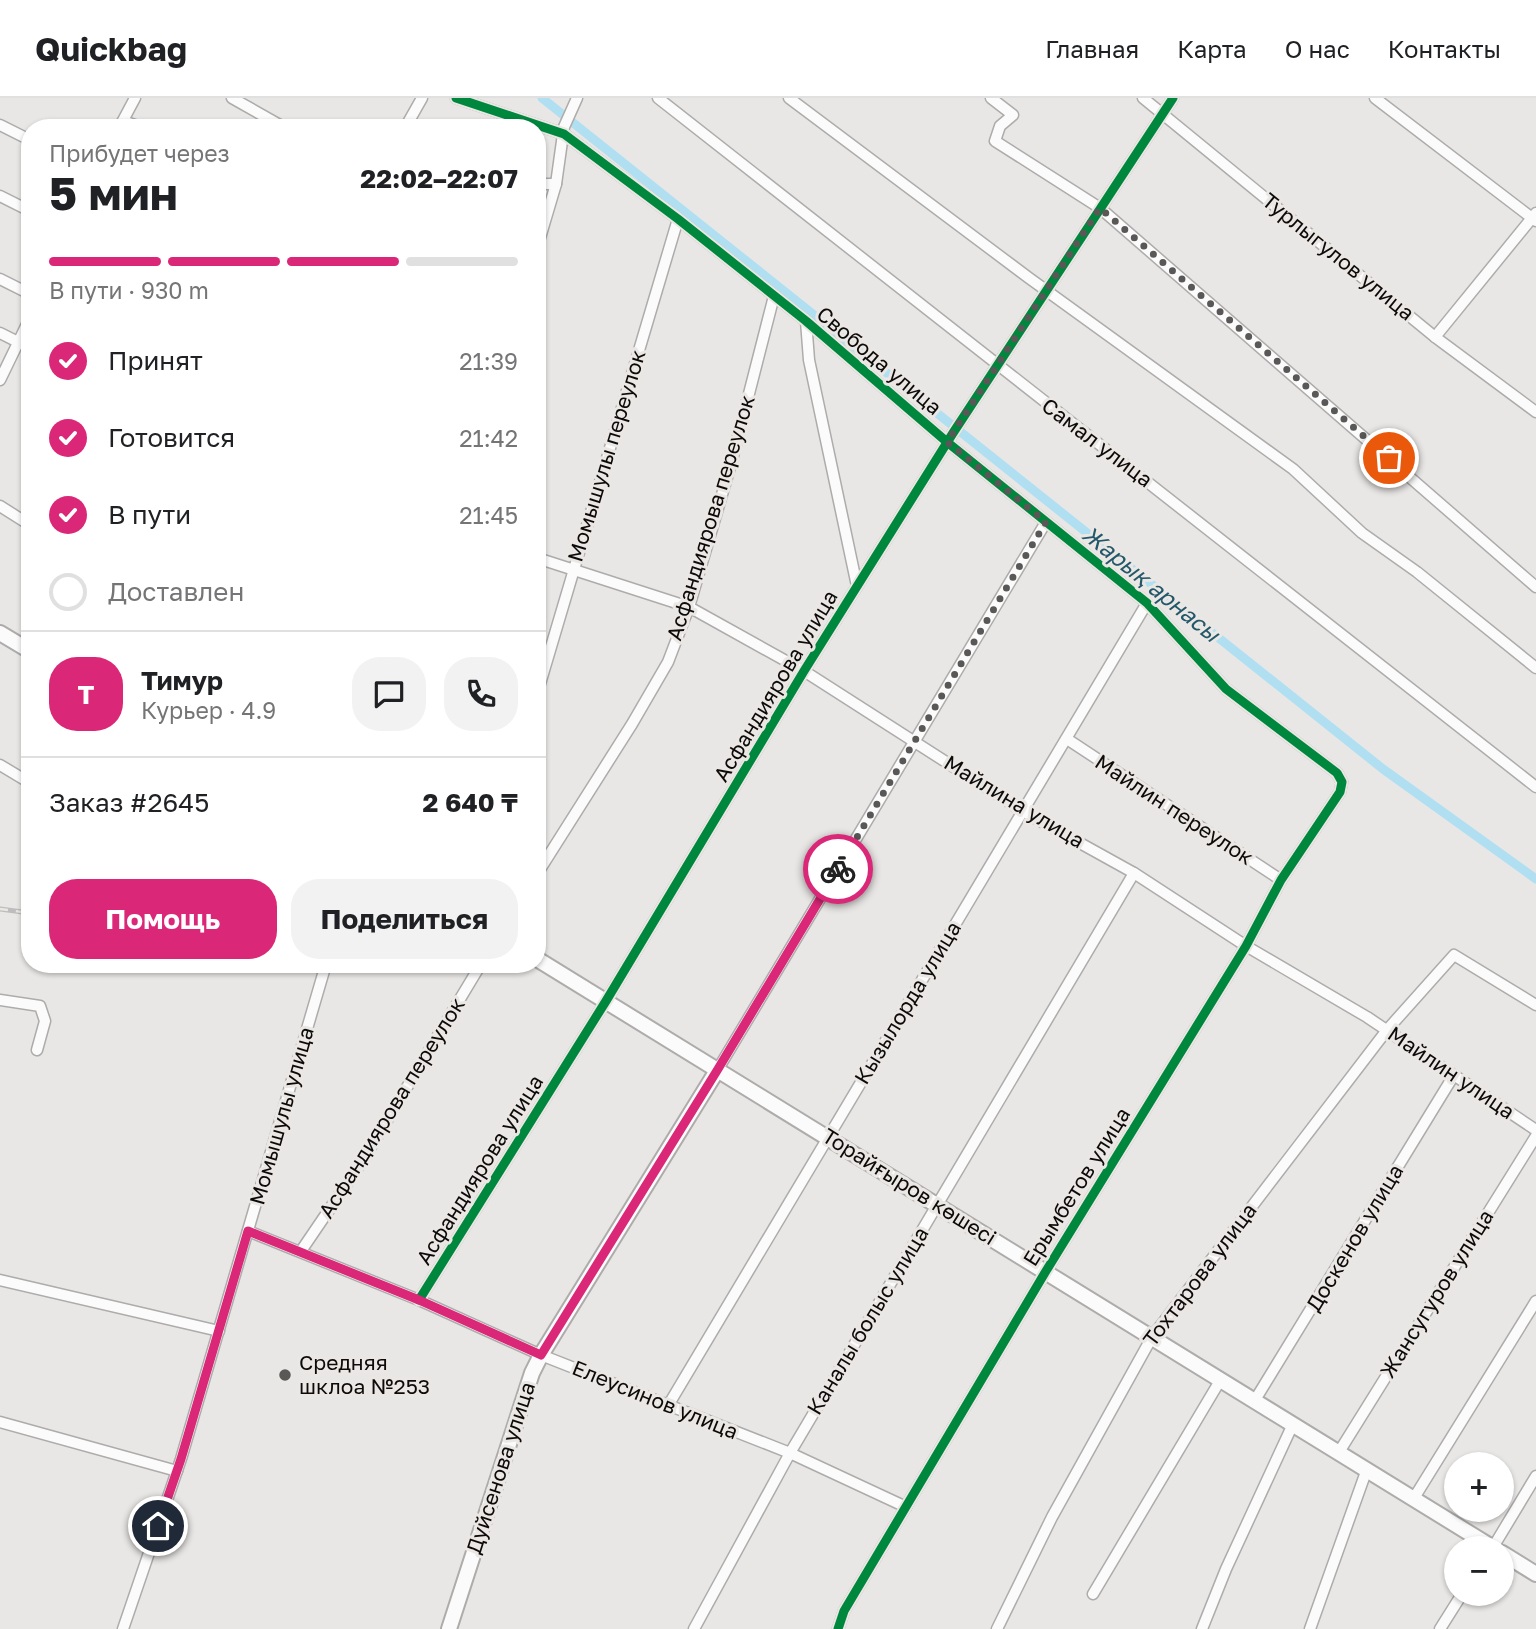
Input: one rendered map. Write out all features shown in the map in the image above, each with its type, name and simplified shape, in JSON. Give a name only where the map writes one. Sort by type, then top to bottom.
[{"type":"street","points":[[124,119],[135,98]]},
{"type":"street","points":[[232,98],[269,119]]},
{"type":"street","points":[[410,119],[422,98]]},
{"type":"street","name":"Свобода улица","points":[[456,98],[527,119]]},
{"type":"street","points":[[546,218],[556,184],[564,130],[577,98]]},
{"type":"street","name":"Самал улица","points":[[658,98],[993,371],[1199,521],[1536,788]]},
{"type":"street","points":[[789,98],[1293,469],[1362,533],[1417,572],[1536,668]]},
{"type":"street","points":[[991,98],[1013,115],[1000,126],[995,141],[1100,208],[1536,587]]},
{"type":"street","name":"Турлыгулов улица","points":[[1143,98],[1435,337],[1536,412]]},
{"type":"street","name":"Асфандиярова улица","points":[[419,1300],[606,1001],[804,671],[950,437],[1173,98]]},
{"type":"street","points":[[1375,98],[1535,217],[1435,337]]},
{"type":"street","points":[[0,125],[21,136]]},
{"type":"street","name":"Свобода улица","points":[[546,125],[564,130],[950,437],[1046,522],[1147,603],[1226,689],[1337,773],[1342,782]]},
{"type":"street","points":[[546,184],[556,184]]},
{"type":"street","points":[[0,196],[21,206]]},
{"type":"street","name":"Момышулы переулок","points":[[546,662],[678,219]]},
{"type":"street","points":[[0,279],[21,290]]},
{"type":"street","name":"Асфандиярова переулок","points":[[546,860],[668,662],[689,607],[731,464],[774,296]]},
{"type":"street","name":"Свобода улица","points":[[806,321],[809,360],[857,586]]},
{"type":"street","points":[[0,333],[21,344]]},
{"type":"street","points":[[0,380],[21,336]]},
{"type":"street","points":[[0,506],[21,519]]},
{"type":"street","name":"Дуйсенова улица","points":[[449,1629],[528,1386],[541,1355],[718,1069],[1046,522]]},
{"type":"street","name":"Майлина улица","points":[[546,561],[689,607],[804,671],[1024,812],[1134,873],[1246,946],[1367,1017]]},
{"type":"street","name":"Кызылорда улица","points":[[669,1404],[1147,603]]},
{"type":"street","points":[[0,633],[21,646]]},
{"type":"street","name":"Майлин переулок","points":[[1067,739],[1281,880]]},
{"type":"street","points":[[0,765],[21,778]]},
{"type":"street","name":"Ерымбетов улица","points":[[838,1629],[844,1611],[1046,1271],[1246,946],[1281,880],[1340,792],[1342,782]]},
{"type":"street","name":"Каналы болыс улица","points":[[694,1629],[790,1453],[1134,873]]},
{"type":"street","name":"Тохтарова улица","points":[[997,1629],[1052,1517],[1152,1337],[1387,1030],[1454,955],[1536,1005]]},
{"type":"street","name":"Торайғыров көшесі","points":[[546,964],[1474,1536]]},
{"type":"street","name":"Момышулы улица","points":[[123,1629],[177,1471],[323,973]]},
{"type":"street","name":"Асфандиярова переулок","points":[[301,1251],[365,1157],[476,973]]},
{"type":"street","points":[[0,1000],[40,1006],[44,1021],[37,1050]]},
{"type":"street","name":"Майлин улица","points":[[1367,1017],[1536,1130]]},
{"type":"street","name":"Доскенов улица","points":[[1255,1401],[1454,1075]]},
{"type":"street","name":"Жансугуров улица","points":[[1339,1452],[1536,1136]]},
{"type":"street","name":"Елеусинов улица","points":[[248,1231],[419,1300],[541,1355],[790,1453],[906,1507]]},
{"type":"street","points":[[0,1280],[219,1331]]},
{"type":"street","points":[[1414,1499],[1536,1301]]},
{"type":"street","points":[[1093,1594],[1221,1379]]},
{"type":"street","points":[[0,1422],[177,1471]]},
{"type":"street","points":[[1202,1629],[1293,1424]]},
{"type":"street","points":[[1313,1628],[1367,1469]]},
{"type":"street","points":[[1502,1536],[1536,1476]]},
{"type":"street","name":"Торайғыров көшесі","points":[[1514,1561],[1536,1574]]},
{"type":"street","points":[[1440,1629],[1454,1606]]},
{"type":"waterway","name":"Жарық арнасы","points":[[542,98],[1383,769],[1536,879]]},
{"type":"railway","points":[[0,909],[21,912]]},
{"type":"cycle path","points":[[456,98],[519,119]]},
{"type":"cycle path","points":[[419,1300],[606,1001],[804,671],[953,433],[1173,98]]},
{"type":"cycle path","points":[[546,128],[564,134],[678,219],[806,321],[947,442],[1147,603],[1226,689],[1337,773],[1342,782],[1340,792],[1281,880],[1246,946],[1046,1271],[844,1611],[838,1629]]},
{"type":"way so far","points":[[838,869],[1046,522],[947,442],[1100,208],[1389,458]]},
{"type":"place","name":"Средняя шклоа №253","points":[[285,1375]]},
{"type":"route","points":[[158,1526],[181,1459],[248,1231],[419,1300],[541,1355],[838,869]]}]
